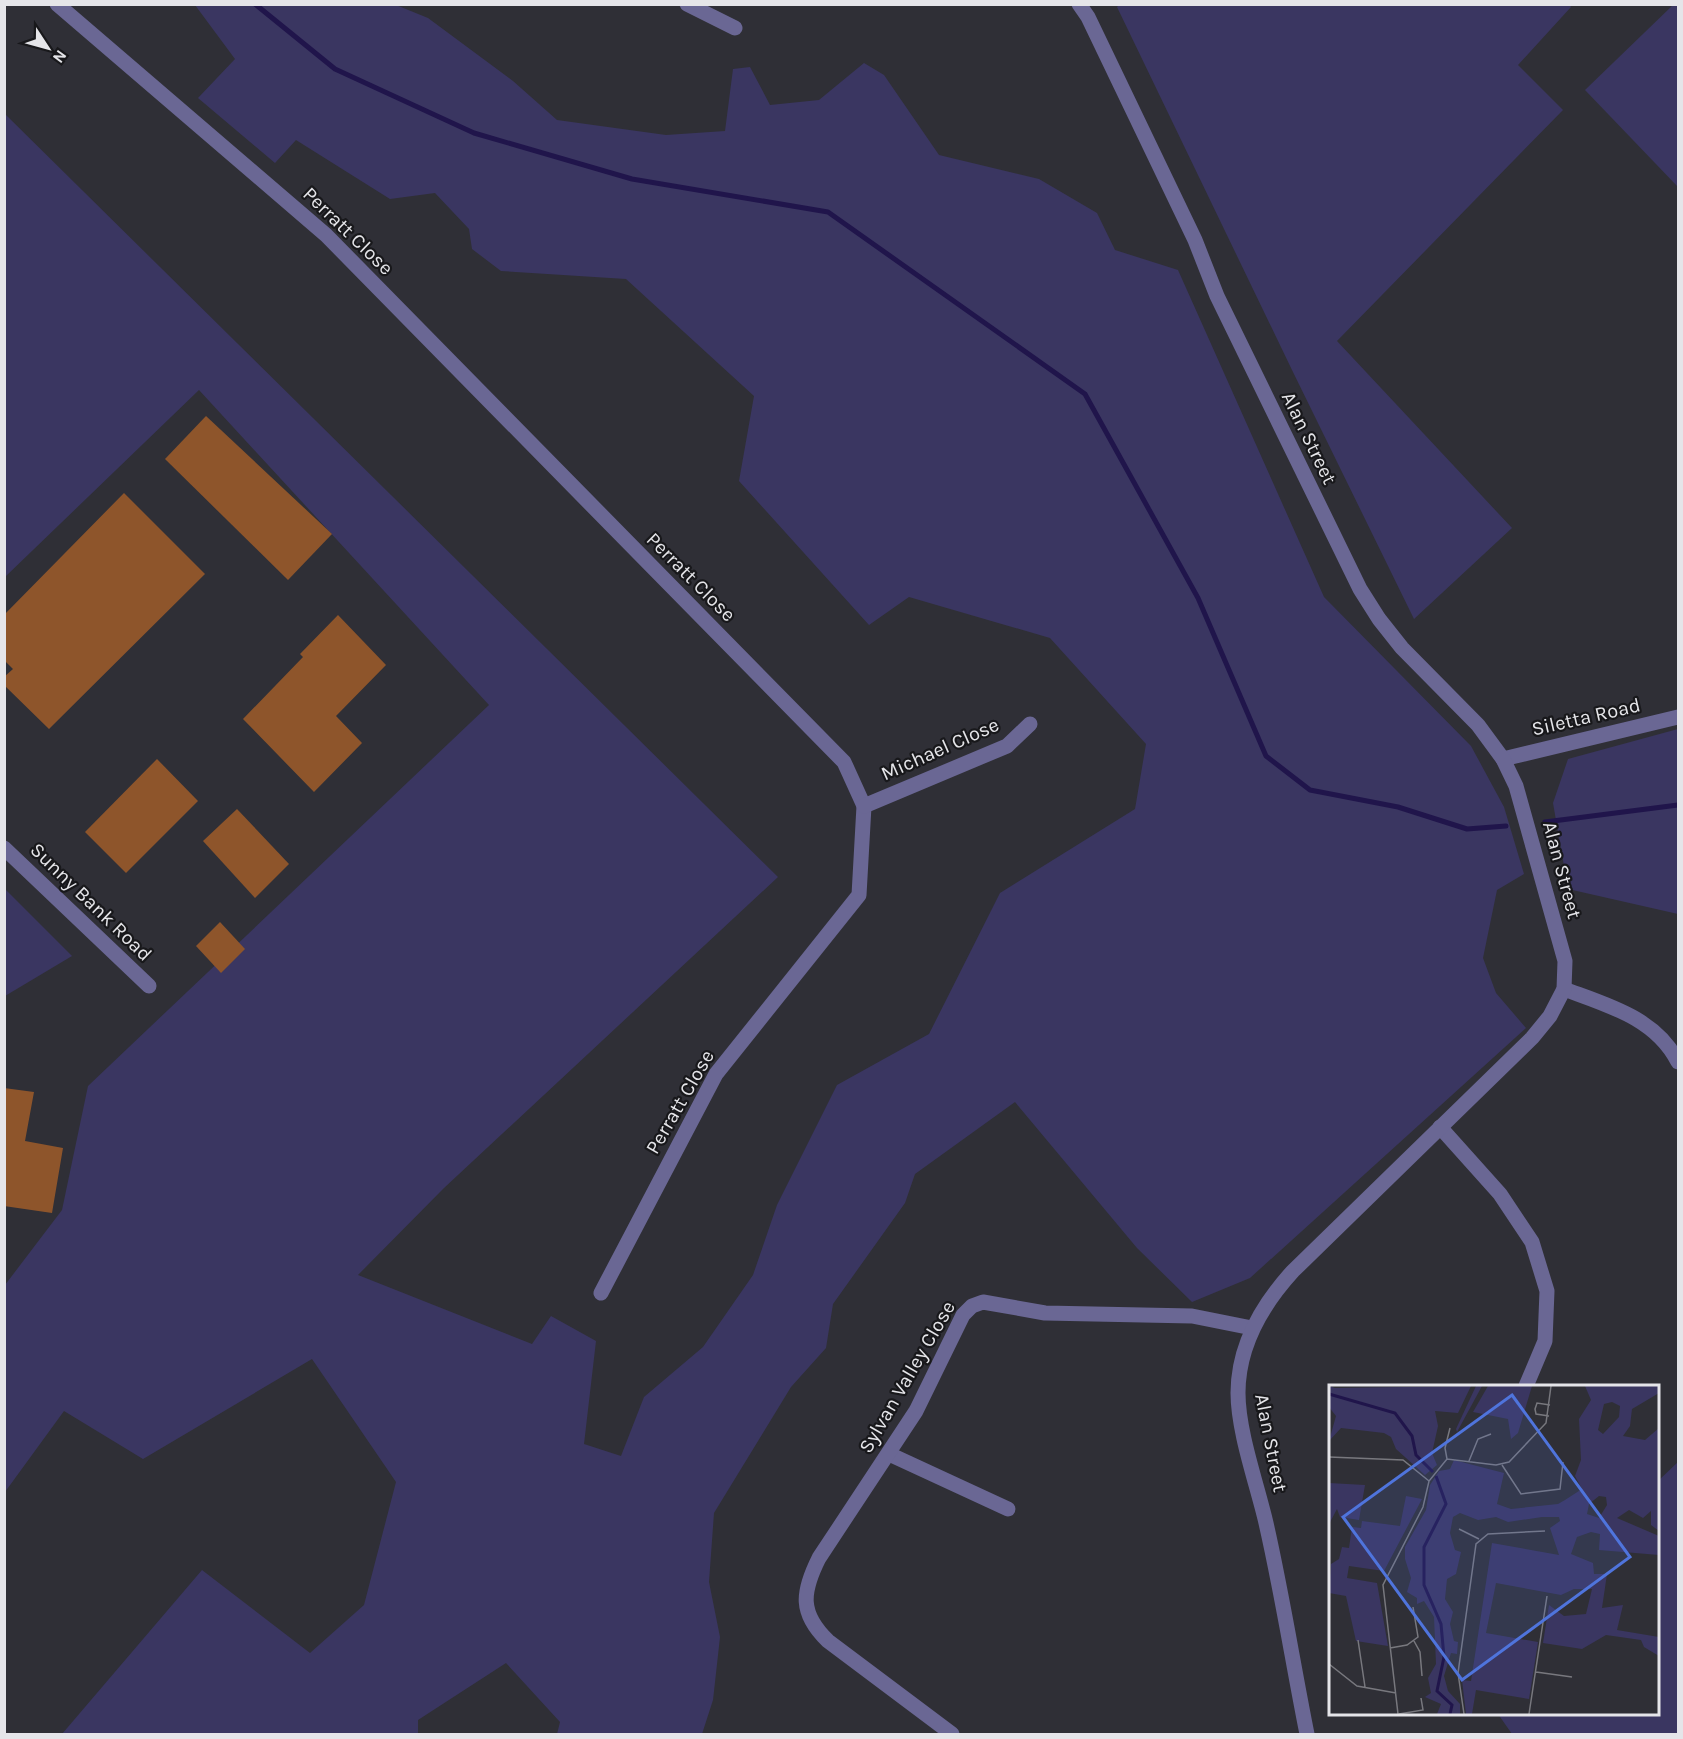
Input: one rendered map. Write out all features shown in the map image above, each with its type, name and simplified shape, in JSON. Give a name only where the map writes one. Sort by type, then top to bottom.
[{"type":"street","name":"Perratt Close","points":[[57,4],[326,236],[844,762],[864,806],[859,895],[716,1074],[601,1293]]},
{"type":"street","points":[[687,4],[735,28]]},
{"type":"street","name":"Alan Street","points":[[1079,4],[1088,17],[1195,240],[1217,296],[1360,590],[1402,648],[1478,725],[1503,759],[1516,786],[1523,808],[1565,961],[1564,989],[1550,1016],[1532,1038],[1293,1271],[1269,1300],[1252,1328],[1238,1392],[1240,1417],[1267,1525],[1307,1734]]},
{"type":"street","name":"Siletta Road","points":[[1503,759],[1678,717]]},
{"type":"street","name":"Michael Close","points":[[864,806],[1006,746],[1030,724]]},
{"type":"street","name":"Sunny Bank Road","points":[[4,848],[149,986]]},
{"type":"street","points":[[1564,989],[1626,1013],[1651,1029],[1672,1049],[1678,1062]]},
{"type":"street","points":[[1440,1127],[1500,1194],[1532,1242],[1547,1291],[1545,1341],[1526,1385]]},
{"type":"street","name":"Sylvan Valley Close","points":[[952,1734],[828,1641],[818,1631],[806,1603],[808,1579],[819,1558],[916,1411],[963,1315],[972,1306],[983,1302],[1045,1313],[1192,1316],[1252,1328]]},
{"type":"street","points":[[889,1454],[1008,1509]]},
{"type":"shaded area","points":[[1120,4],[1569,4],[1571,7],[1518,65],[1563,110],[1337,341],[1512,528],[1414,619],[1117,7]]},
{"type":"shaded area","points":[[195,5],[396,5],[428,18],[513,81],[557,120],[666,135],[725,131],[733,69],[750,67],[770,105],[819,100],[864,63],[884,75],[939,155],[1039,179],[1097,213],[1115,250],[1178,270],[1324,597],[1471,746],[1504,807],[1524,874],[1497,890],[1483,958],[1496,993],[1526,1028],[1250,1278],[1192,1302],[1137,1248],[1015,1102],[915,1174],[905,1203],[833,1304],[826,1348],[791,1387],[714,1513],[709,1582],[720,1637],[713,1700],[702,1734],[557,1734],[560,1722],[506,1663],[418,1720],[418,1734],[62,1734],[202,1570],[310,1653],[364,1605],[396,1482],[312,1359],[143,1459],[64,1411],[5,1492],[5,1285],[62,1210],[88,1086],[489,705],[199,390],[5,577],[5,114],[778,877],[444,1188],[358,1275],[532,1344],[551,1316],[596,1341],[584,1444],[621,1456],[644,1397],[703,1347],[753,1275],[777,1205],[837,1085],[929,1034],[1000,893],[1135,809],[1146,744],[1050,638],[909,597],[869,625],[739,481],[754,396],[626,279],[501,271],[472,249],[469,229],[435,193],[390,199],[296,140],[275,163],[198,98],[235,59]]},
{"type":"shaded area","points":[[1673,5],[1678,5],[1678,187],[1585,90]]},
{"type":"shaded area","points":[[1678,729],[1678,914],[1568,889],[1553,803],[1568,759]]},
{"type":"shaded area","points":[[5,889],[72,956],[4,996]]},
{"type":"shaded area","points":[[1678,1462],[1678,1734],[1512,1734],[1499,1715],[1659,1715],[1659,1480]]},
{"type":"building","points":[[206,416],[332,534],[288,580],[165,459]]},
{"type":"building","points":[[124,493],[205,574],[49,729],[4,685],[4,677],[13,669],[4,660],[4,615]]},
{"type":"building","points":[[338,615],[386,665],[336,716],[362,743],[314,792],[243,719],[303,657],[300,654]]},
{"type":"building","points":[[157,759],[198,801],[126,873],[85,832]]},
{"type":"building","points":[[237,809],[289,864],[255,898],[203,841]]},
{"type":"building","points":[[220,922],[245,949],[221,973],[196,946]]},
{"type":"building","points":[[4,1088],[34,1092],[25,1141],[63,1148],[52,1213],[4,1206]]},
{"type":"waterway","points":[[255,4],[335,69],[474,133],[632,179],[828,212],[1085,394],[1198,598],[1266,756],[1310,790],[1398,807],[1467,829],[1506,826]]},
{"type":"waterway","points":[[1545,822],[1678,805]]}]
